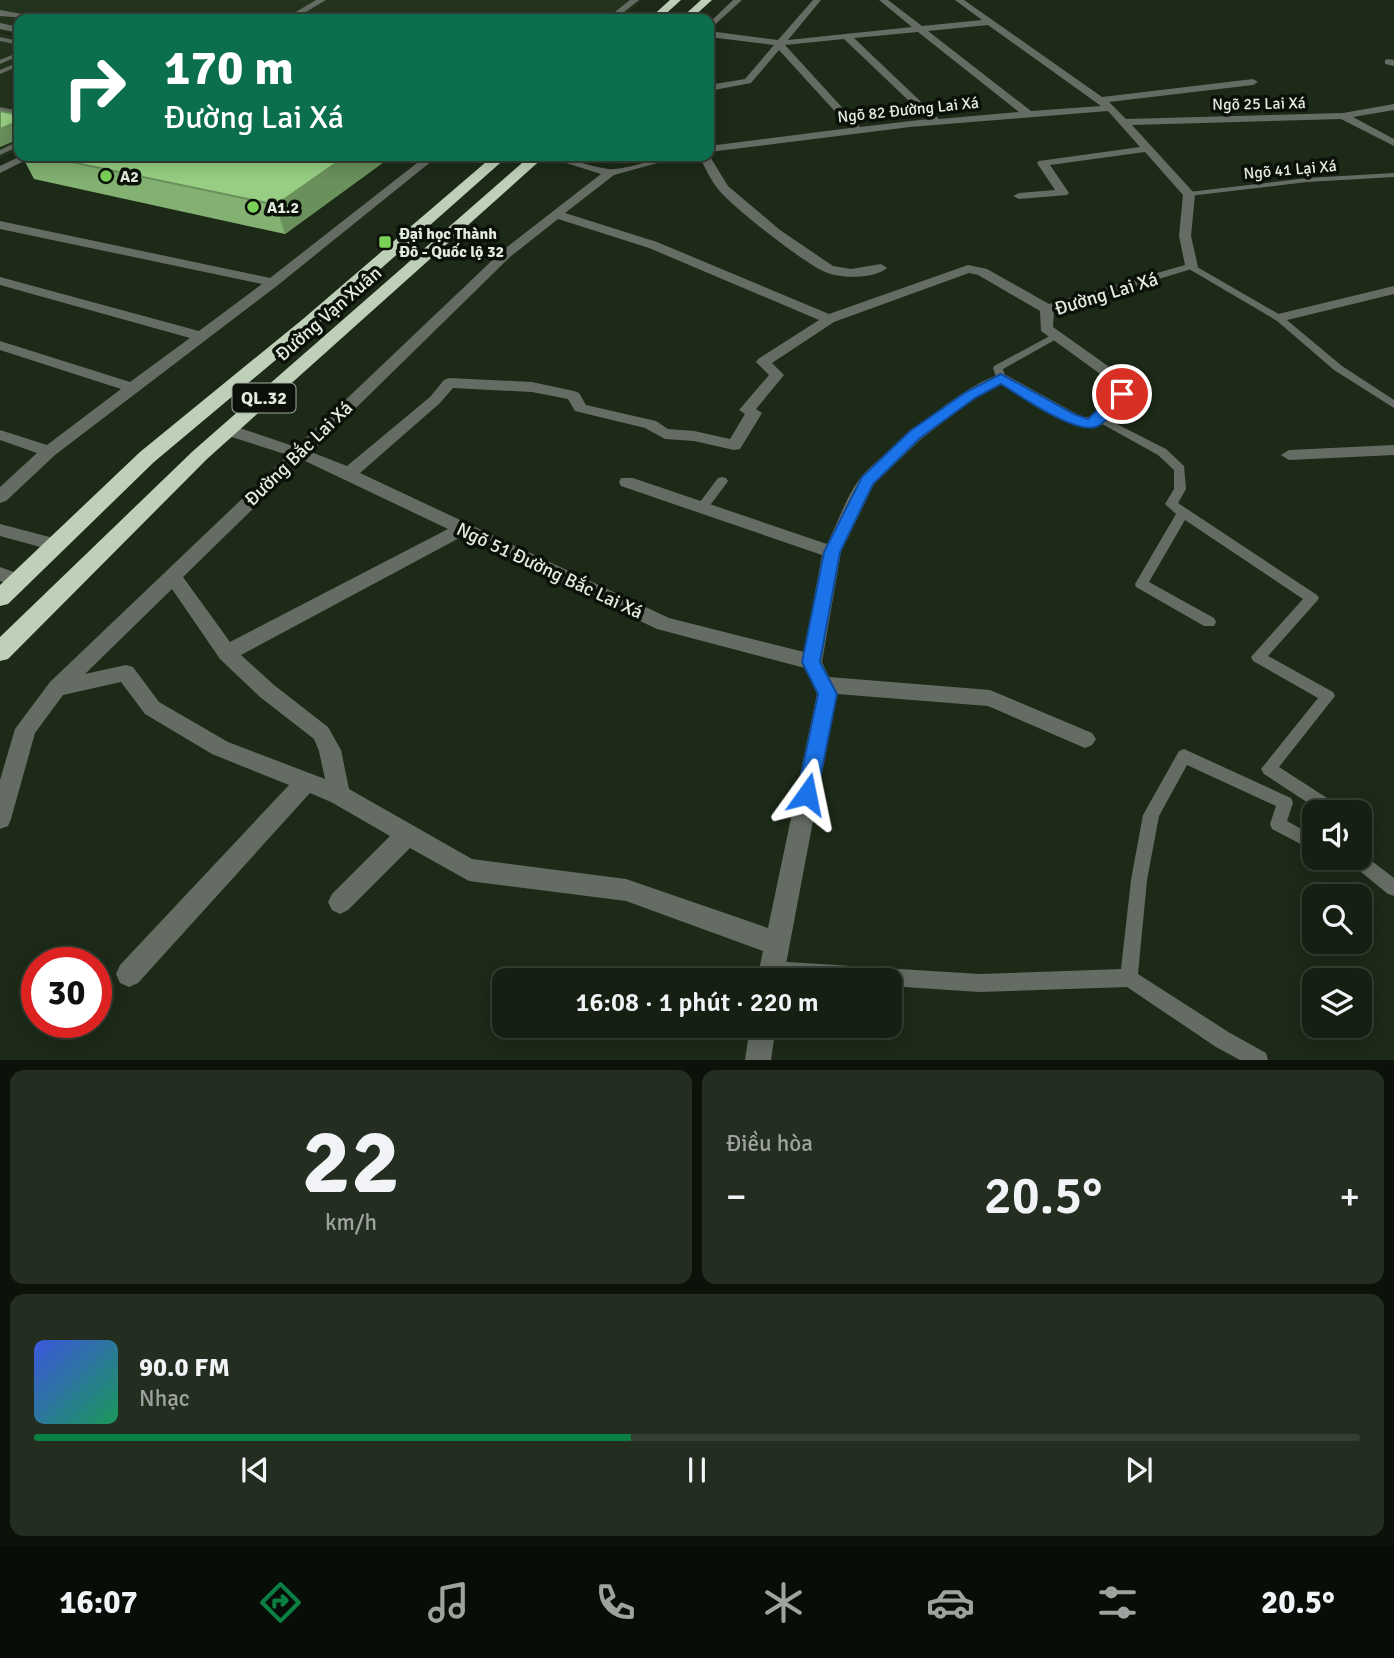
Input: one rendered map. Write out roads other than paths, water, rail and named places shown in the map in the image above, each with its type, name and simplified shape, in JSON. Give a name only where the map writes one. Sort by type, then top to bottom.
[{"type":"highway","points":[[660,14],[676,0]]},
{"type":"highway","points":[[691,14],[707,0]]},
{"type":"highway","name":"Đường Vạn Xuân","points":[[0,598],[148,457],[309,323],[495,161]]},
{"type":"highway","name":"Đường Vạn Xuân","points":[[0,652],[228,430],[532,161]]},
{"type":"street","points":[[297,14],[322,0]]},
{"type":"street","points":[[617,14],[635,0]]},
{"type":"street","points":[[714,22],[738,0]]},
{"type":"street","points":[[714,87],[748,81],[817,0]]},
{"type":"street","points":[[883,0],[1028,114]]},
{"type":"street","points":[[959,0],[1106,104],[1189,194],[1185,236],[1192,267]]},
{"type":"street","points":[[714,35],[780,43],[989,22]]},
{"type":"street","points":[[846,36],[937,121]]},
{"type":"street","points":[[780,43],[857,130]]},
{"type":"street","name":"Ngõ 82 Đường Lai Xá","points":[[714,148],[937,121],[1028,114],[1253,82]]},
{"type":"street","name":"Ngõ 25 Lai Xá","points":[[1123,122],[1343,116],[1394,107]]},
{"type":"street","points":[[1343,116],[1394,143]]},
{"type":"street","points":[[1019,196],[1063,193],[1043,163],[1147,149]]},
{"type":"street","points":[[0,170],[19,161]]},
{"type":"street","points":[[0,497],[49,451],[274,282],[427,161]]},
{"type":"street","points":[[566,161],[610,173],[658,161]]},
{"type":"street","points":[[707,161],[723,188],[776,233],[829,270],[851,273],[881,268]]},
{"type":"street","name":"Đường Bắc Lai Xá","points":[[0,819],[25,729],[57,688],[298,452],[506,254],[610,173]]},
{"type":"street","points":[[558,215],[653,244],[829,318]]},
{"type":"street","points":[[0,225],[274,282]]},
{"type":"street","name":"Đường Lai Xá","points":[[1099,418],[1122,394],[1117,379],[1046,328],[1047,309],[1192,267]]},
{"type":"street","points":[[348,474],[435,401],[449,383],[532,387],[574,396],[580,408],[650,424],[657,432],[674,437],[690,435],[734,445],[750,411],[777,375],[763,362],[829,318],[968,269],[982,272],[1047,309]]},
{"type":"street","points":[[0,281],[200,336]]},
{"type":"street","points":[[1279,318],[1394,290]]},
{"type":"street","points":[[0,345],[132,388]]},
{"type":"street","points":[[772,968],[827,694],[811,662],[832,552],[867,481],[915,435],[970,395],[1001,378],[1079,422],[1094,422],[1099,418]]},
{"type":"street","name":"Ngõ 51 Đường Bắc Lai Xá","points":[[228,430],[298,452],[348,474],[664,624],[811,662]]},
{"type":"street","points":[[0,435],[49,451]]},
{"type":"street","points":[[1289,455],[1394,450]]},
{"type":"street","points":[[627,482],[832,552]]},
{"type":"street","points":[[227,653],[463,529]]},
{"type":"street","points":[[0,530],[55,545]]},
{"type":"street","points":[[0,575],[18,581]]},
{"type":"street","points":[[172,575],[227,653],[267,691],[321,733],[330,750],[339,794]]},
{"type":"street","points":[[57,688],[126,673],[152,708],[220,748],[339,794],[469,870],[626,890],[776,943]]},
{"type":"street","points":[[822,685],[990,698],[1085,739]]},
{"type":"street","points":[[129,974],[306,782]]},
{"type":"street","points":[[340,902],[408,834]]},
{"type":"street","points":[[758,1059],[761,1038]]},
{"type":"lane","name":"Ngõ 41 Lại Xá","points":[[1189,194],[1307,180],[1394,176]]},
{"type":"lane","points":[[1192,267],[1279,318],[1338,368],[1394,405]]},
{"type":"lane","points":[[1001,378],[998,368],[1057,335]]},
{"type":"lane","points":[[1099,418],[1162,452],[1180,469],[1180,489],[1171,504],[1312,598],[1258,657],[1328,696],[1269,769],[1317,800]]},
{"type":"lane","points":[[701,509],[722,481]]},
{"type":"lane","points":[[1182,513],[1141,584],[1209,622]]},
{"type":"lane","points":[[1129,978],[1139,880],[1151,815],[1184,756],[1285,803],[1278,824],[1302,838]]},
{"type":"lane","points":[[1371,870],[1394,888]]},
{"type":"lane","points":[[902,980],[978,983],[1129,978],[1223,1040],[1259,1059]]},
{"type":"place","name":"A2","points":[[106,176]]},
{"type":"place","name":"A1.2","points":[[253,207]]},
{"type":"place","name":"Đại học Thành Đô - Quốc lộ 32","points":[[385,242]]}]
